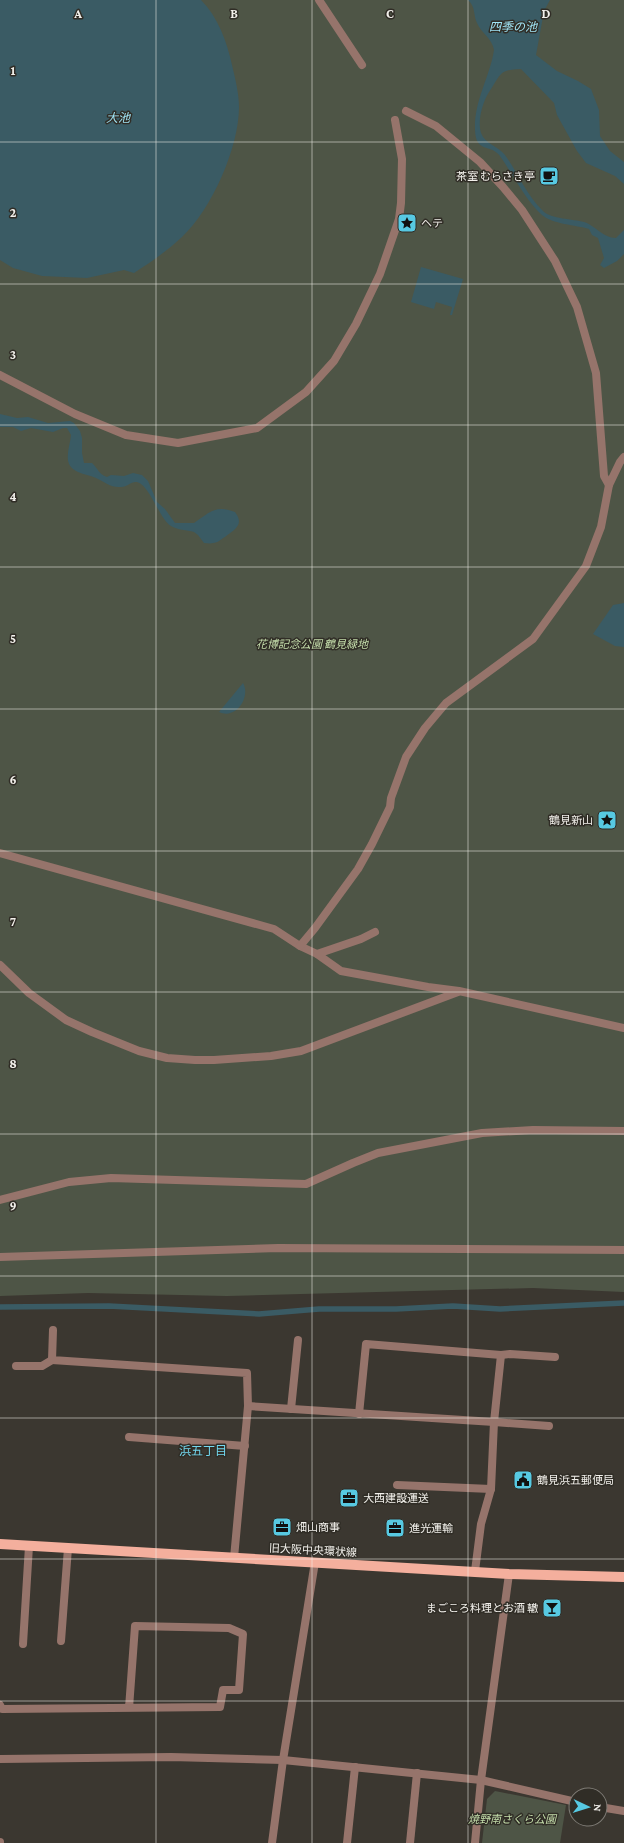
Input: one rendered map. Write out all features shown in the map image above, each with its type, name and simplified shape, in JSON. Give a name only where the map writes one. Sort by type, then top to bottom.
[{"type":"main road","name":"旧大阪中央環状線","points":[[0,1544],[510,1574],[624,1577]]},
{"type":"street","points":[[319,0],[362,65]]},
{"type":"street","points":[[406,111],[436,126],[480,162],[504,187],[522,210],[555,261],[577,307],[596,373],[604,476],[609,485]]},
{"type":"street","points":[[0,375],[75,414],[126,435],[178,443],[257,428],[306,392],[334,360],[356,324],[380,274],[399,219],[401,203],[402,159],[395,120]]},
{"type":"street","points":[[300,946],[315,928],[353,875],[372,844],[390,807],[391,798],[406,757],[425,728],[446,703],[534,639],[586,566],[601,527],[609,485],[624,457]]},
{"type":"street","points":[[0,853],[274,929],[300,946],[317,954],[341,971],[459,991],[624,1028]]},
{"type":"street","points":[[317,954],[354,942],[375,932]]},
{"type":"street","points":[[0,964],[29,994],[66,1020],[139,1051],[167,1058],[195,1060],[271,1056],[301,1050],[459,991]]},
{"type":"street","points":[[0,1200],[68,1182],[111,1178],[306,1184],[378,1153],[482,1134],[533,1130],[624,1131]]},
{"type":"street","points":[[0,1257],[278,1248],[624,1250]]},
{"type":"street","points":[[52,1360],[53,1330]]},
{"type":"street","points":[[291,1409],[298,1340]]},
{"type":"street","points":[[359,1414],[366,1344],[501,1355],[510,1354],[555,1357]]},
{"type":"street","points":[[475,1571],[481,1524],[491,1489],[494,1422],[501,1355]]},
{"type":"street","points":[[16,1366],[42,1366],[52,1360],[247,1373],[248,1406],[234,1558]]},
{"type":"street","points":[[248,1406],[549,1426]]},
{"type":"street","points":[[129,1437],[245,1446]]},
{"type":"street","points":[[397,1485],[491,1489]]},
{"type":"street","points":[[22,1644],[29,1546]]},
{"type":"street","points":[[61,1641],[68,1548]]},
{"type":"street","points":[[272,1843],[283,1760],[315,1562]]},
{"type":"street","points":[[475,1843],[481,1780],[510,1574]]},
{"type":"street","points":[[0,1705],[2,1709],[129,1708],[220,1706],[223,1690],[239,1690],[243,1634],[229,1628],[134,1626],[129,1708]]},
{"type":"street","points":[[0,1759],[171,1757],[283,1760],[481,1780],[568,1800]]},
{"type":"street","points":[[347,1843],[355,1767]]},
{"type":"street","points":[[410,1843],[417,1773]]},
{"type":"street","points":[[608,1808],[624,1811]]},
{"type":"green space","name":"花博記念公園 鶴見緑地","points":[[0,0],[624,0],[624,1292],[533,1288],[227,1296],[88,1293],[0,1296]]},
{"type":"green space","name":"焼野南さくら公園","points":[[495,1791],[566,1805],[560,1843],[482,1843],[487,1799]]},
{"type":"water","name":"大池","points":[[0,0],[201,0],[212,14],[221,30],[230,56],[239,102],[238,123],[229,158],[213,194],[193,225],[171,247],[134,273],[124,270],[87,278],[42,276],[13,268],[0,260]]},
{"type":"water","name":"四季の池","points":[[468,0],[550,0],[544,11],[536,55],[557,71],[591,89],[599,110],[600,136],[610,151],[624,162],[624,184],[615,176],[586,163],[577,151],[557,115],[554,103],[521,69],[505,71],[497,79],[483,104],[480,116],[481,133],[485,140],[505,155],[527,191],[537,205],[547,214],[584,222],[603,234],[611,237],[616,238],[624,230],[624,254],[617,261],[604,268],[600,265],[604,258],[598,238],[592,235],[589,229],[558,222],[542,215],[525,195],[500,156],[496,152],[484,147],[478,142],[475,130],[475,119],[494,50],[491,42],[479,27],[472,5]]},
{"type":"water","points":[[421,267],[463,279],[452,315],[450,315],[452,307],[436,302],[434,309],[411,302]]},
{"type":"water","points":[[0,414],[17,418],[28,417],[48,423],[70,421],[74,423],[80,431],[82,438],[84,463],[92,463],[100,473],[107,477],[111,475],[124,476],[133,473],[142,475],[148,481],[157,502],[165,509],[175,523],[194,523],[208,513],[217,509],[222,509],[235,512],[239,520],[239,524],[218,542],[204,543],[194,532],[176,528],[167,523],[149,493],[138,482],[133,482],[124,487],[114,487],[73,469],[68,461],[71,435],[67,428],[53,432],[31,428],[21,431],[13,427],[0,427]]},
{"type":"water","points":[[624,603],[624,647],[615,646],[593,634],[613,605]]},
{"type":"water","points":[[243,683],[245,695],[240,706],[231,713],[225,714],[219,712]]},
{"type":"waterway","points":[[0,1307],[109,1306],[259,1314],[319,1309],[396,1309],[453,1306],[500,1309],[624,1303]]},
{"type":"place","name":"茶室 むらさき亭","points":[[549,176]]},
{"type":"place","name":"ヘテ","points":[[407,223]]},
{"type":"place","name":"鶴見新山","points":[[607,820]]},
{"type":"place","name":"鶴見浜五郵便局","points":[[523,1480]]},
{"type":"place","name":"大西建設運送","points":[[349,1498]]},
{"type":"place","name":"畑山商事","points":[[282,1527]]},
{"type":"place","name":"進光運輸","points":[[395,1528]]},
{"type":"place","name":"まごころ料理とお酒 轍","points":[[552,1608]]},
{"type":"district","name":"浜五丁目","points":[[203,1451]]}]
